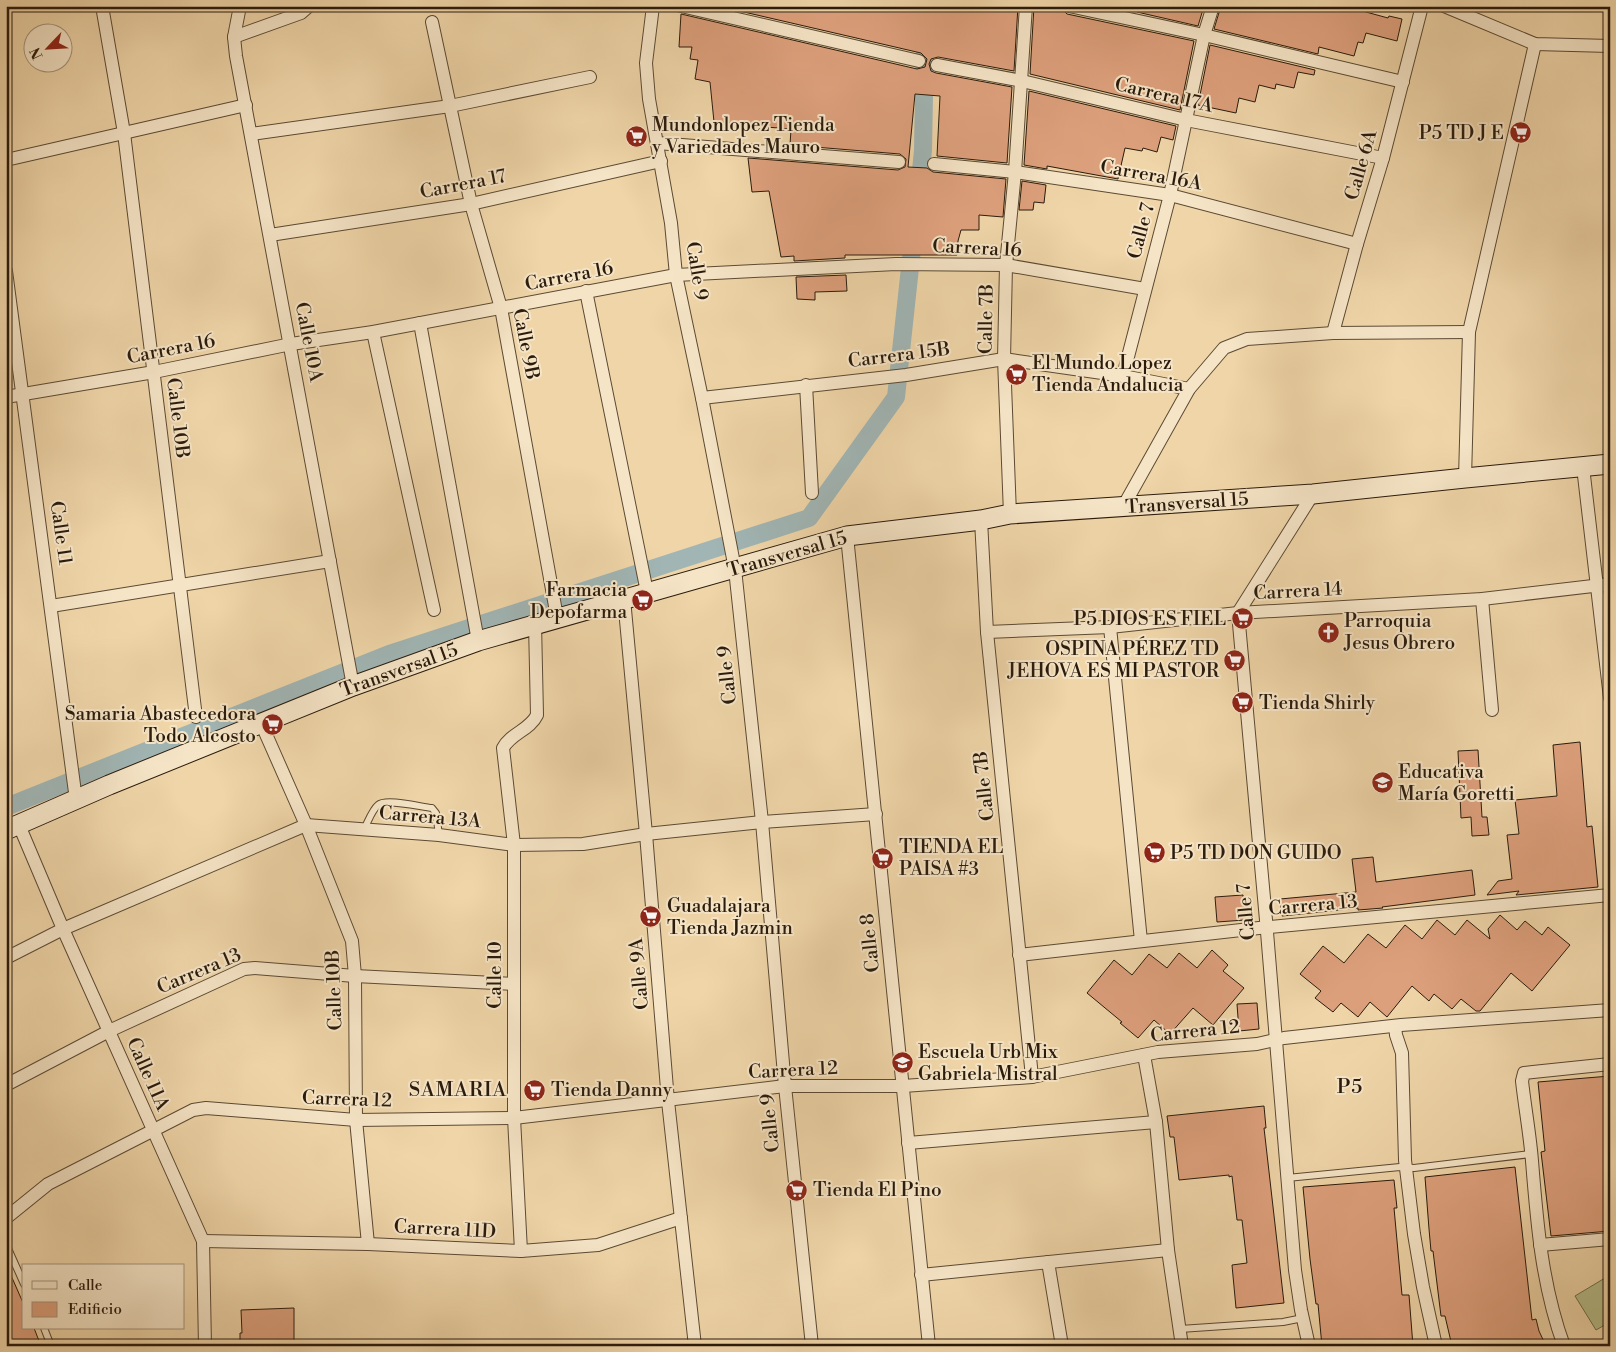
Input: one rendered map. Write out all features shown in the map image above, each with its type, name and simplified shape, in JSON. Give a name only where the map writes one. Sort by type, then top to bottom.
[{"type":"street","name":"Calle 10B","points":[[102,6],[124,133],[196,716]]},
{"type":"street","name":"Calle 10A","points":[[240,6],[234,37],[353,682]]},
{"type":"street","points":[[234,37],[301,13],[310,6]]},
{"type":"street","name":"Calle 9","points":[[653,6],[646,63],[649,99],[671,223],[676,275],[734,562],[762,822],[785,1086],[812,1346]]},
{"type":"street","points":[[681,6],[919,61]]},
{"type":"street","name":"Calle 7B","points":[[1010,514],[1004,359],[1006,265],[1015,172],[1026,6]]},
{"type":"street","points":[[1069,6],[1204,34],[1403,82]]},
{"type":"street","name":"Calle 7","points":[[1124,376],[1170,195],[1204,34],[1213,6]]},
{"type":"street","name":"Calle 6A","points":[[1333,332],[1383,158],[1422,6]]},
{"type":"street","points":[[1444,6],[1535,44],[1610,46]]},
{"type":"street","name":"Calle 9B","points":[[432,22],[471,204],[501,308],[556,606]]},
{"type":"street","points":[[1465,478],[1469,332],[1535,44]]},
{"type":"street","name":"Carrera 17A","points":[[936,65],[1022,81],[1186,120],[1383,158]]},
{"type":"street","points":[[251,134],[450,106],[590,77]]},
{"type":"street","points":[[6,160],[246,105]]},
{"type":"street","points":[[657,143],[899,162]]},
{"type":"street","name":"Carrera 17","points":[[270,235],[471,204],[661,161]]},
{"type":"street","name":"Carrera 16A","points":[[934,164],[1015,172],[1170,195],[1357,244]]},
{"type":"street","name":"Carrera 16","points":[[6,396],[154,372],[291,344],[420,324],[676,275],[896,264],[1006,265],[1145,289]]},
{"type":"street","name":"Calle 11","points":[[6,271],[52,606],[74,794]]},
{"type":"street","points":[[586,291],[646,585]]},
{"type":"street","points":[[420,324],[476,631]]},
{"type":"street","points":[[373,332],[434,610]]},
{"type":"street","points":[[1122,507],[1189,389],[1224,348],[1247,339],[1333,332],[1469,332]]},
{"type":"street","name":"Carrera 15B","points":[[702,398],[906,375],[1004,359],[1124,376],[1189,389]]},
{"type":"street","points":[[806,385],[812,493]]},
{"type":"street","name":"Transversal 15","points":[[13,827],[74,794],[261,723],[353,682],[476,631],[535,623],[556,606],[624,599],[646,585],[734,562],[847,536],[981,520],[1010,514],[1313,494],[1610,464]]},
{"type":"street","points":[[1583,467],[1610,698]]},
{"type":"street","points":[[1238,613],[1313,494]]},
{"type":"street","name":"Calle 7B","points":[[981,520],[987,632],[1032,1077]]},
{"type":"street","name":"Calle 8","points":[[847,536],[929,1346]]},
{"type":"street","points":[[52,606],[330,561]]},
{"type":"street","name":"Carrera 14","points":[[987,632],[1110,627],[1238,613],[1482,599],[1610,584]]},
{"type":"street","name":"Calle 9A","points":[[624,599],[668,1101],[695,1346]]},
{"type":"street","points":[[1482,599],[1492,710]]},
{"type":"street","name":"Calle 7","points":[[1238,613],[1267,929],[1295,1270],[1309,1346]]},
{"type":"street","name":"Calle 10","points":[[521,1251],[514,1118],[514,844],[502,748],[506,741],[533,724],[538,715],[535,623]]},
{"type":"street","points":[[1110,627],[1141,941]]},
{"type":"street","name":"Calle 10B","points":[[261,723],[306,825],[352,941],[355,976],[356,1120],[368,1244]]},
{"type":"street","name":"Carrera 13A","points":[[6,958],[63,929],[306,825],[439,835],[514,844],[583,844],[646,834],[762,822],[876,814]]},
{"type":"street","name":"Calle 11A","points":[[13,827],[63,929],[203,1241],[205,1346]]},
{"type":"street","name":"Carrera 13","points":[[1019,955],[1141,941],[1610,895]]},
{"type":"street","name":"Carrera 13","points":[[6,1085],[109,1031],[244,970],[255,968],[355,976],[514,984]]},
{"type":"street","name":"Carrera 12","points":[[6,1218],[48,1184],[193,1110],[206,1108],[356,1120],[514,1118],[785,1086],[903,1086],[1032,1077],[1158,1052],[1257,1044],[1276,1039],[1395,1026],[1610,1010]]},
{"type":"street","points":[[1395,1026],[1402,1053],[1406,1167],[1414,1234],[1436,1346]]},
{"type":"street","points":[[1144,1055],[1156,1122],[1168,1250],[1182,1346]]},
{"type":"street","points":[[1564,1346],[1550,1297],[1540,1245],[1522,1081],[1524,1074],[1610,1064]]},
{"type":"street","points":[[908,1143],[1156,1122]]},
{"type":"street","name":"Carrera 11D","points":[[203,1241],[368,1244],[521,1251],[598,1245],[681,1218]]},
{"type":"street","points":[[1540,1245],[1610,1239]]},
{"type":"street","points":[[921,1275],[1168,1250]]},
{"type":"street","points":[[1048,1262],[1062,1346]]},
{"type":"lane","points":[[364,829],[377,806],[382,803],[391,802],[432,808],[436,813],[439,835]]},
{"type":"lane","points":[[1287,1178],[1406,1167],[1414,1168],[1531,1154]]},
{"type":"lane","points":[[6,1244],[22,1280]]},
{"type":"lane","points":[[1180,1329],[1284,1322],[1303,1318]]},
{"type":"lane","points":[[45,1330],[51,1346]]},
{"type":"green space","points":[[1610,1275],[1610,1322],[1596,1330],[1575,1296]]},
{"type":"building","points":[[718,6],[1018,6],[1014,71],[938,57],[931,59],[929,64],[931,71],[936,73],[1012,87],[1007,163],[937,156],[940,96],[915,94],[908,167],[927,168],[933,172],[1006,179],[1003,217],[979,215],[979,230],[961,230],[957,255],[845,255],[845,258],[794,261],[794,256],[781,257],[769,191],[752,192],[748,158],[898,170],[905,167],[906,159],[900,154],[790,145],[791,129],[751,125],[751,123],[714,122],[710,82],[695,79],[698,60],[690,59],[692,47],[679,47],[681,14],[917,69],[925,67],[927,59],[921,53]]},
{"type":"building","points":[[1034,6],[1061,8],[1067,14],[1194,41],[1180,110],[1030,74]]},
{"type":"building","points":[[1138,6],[1204,6],[1198,26],[1137,12]]},
{"type":"building","points":[[1221,6],[1356,6],[1355,9],[1388,18],[1389,16],[1402,19],[1397,41],[1366,33],[1363,43],[1358,42],[1354,56],[1319,47],[1318,54],[1214,29]]},
{"type":"building","points":[[1210,45],[1315,70],[1314,75],[1298,72],[1294,88],[1276,84],[1275,89],[1259,85],[1255,102],[1239,98],[1236,113],[1198,105]]},
{"type":"building","points":[[1029,91],[1176,126],[1173,140],[1161,137],[1157,152],[1143,148],[1142,151],[1125,148],[1118,179],[1047,166],[1047,169],[1024,165]]},
{"type":"building","points":[[1022,181],[1046,185],[1044,203],[1034,202],[1033,210],[1019,210]]},
{"type":"building","points":[[846,275],[847,291],[815,292],[815,300],[797,299],[796,277]]},
{"type":"building","points":[[1580,742],[1587,827],[1592,826],[1598,887],[1516,895],[1519,891],[1487,895],[1498,881],[1512,879],[1507,835],[1519,834],[1515,800],[1557,796],[1553,745]]},
{"type":"building","points":[[1478,750],[1482,817],[1487,817],[1489,835],[1472,836],[1471,817],[1461,818],[1458,751]]},
{"type":"building","points":[[1373,857],[1376,882],[1472,870],[1475,895],[1383,908],[1358,910],[1358,908],[1282,916],[1280,899],[1356,892],[1352,859]]},
{"type":"building","points":[[1243,895],[1245,920],[1217,922],[1215,897]]},
{"type":"building","points":[[1500,915],[1517,930],[1525,921],[1542,935],[1548,927],[1570,945],[1532,991],[1511,973],[1480,1011],[1476,1011],[1461,999],[1452,1009],[1434,994],[1429,1001],[1412,986],[1387,1017],[1370,1002],[1358,1017],[1341,1003],[1333,1012],[1315,998],[1321,991],[1300,974],[1323,946],[1344,963],[1368,934],[1386,948],[1405,925],[1422,939],[1437,920],[1455,935],[1467,920],[1490,939],[1488,929]]},
{"type":"building","points":[[1212,950],[1228,965],[1223,971],[1244,988],[1213,1025],[1193,1008],[1170,1034],[1154,1020],[1138,1038],[1087,993],[1114,960],[1132,975],[1149,954],[1167,968],[1179,953],[1197,968]]},
{"type":"building","points":[[1257,1003],[1259,1029],[1239,1031],[1237,1004]]},
{"type":"building","points":[[1610,1076],[1610,1231],[1551,1236],[1541,1152],[1545,1151],[1538,1082]]},
{"type":"building","points":[[1264,1106],[1266,1128],[1264,1128],[1284,1303],[1236,1308],[1232,1265],[1247,1263],[1242,1220],[1237,1220],[1232,1176],[1179,1180],[1174,1137],[1170,1137],[1167,1116]]},
{"type":"building","points":[[1515,1167],[1532,1320],[1536,1319],[1546,1346],[1452,1346],[1445,1316],[1441,1316],[1433,1251],[1431,1251],[1425,1177]]},
{"type":"building","points":[[1394,1180],[1397,1208],[1394,1208],[1402,1295],[1409,1295],[1413,1346],[1322,1346],[1318,1304],[1316,1304],[1310,1259],[1303,1187]]},
{"type":"building","points":[[6,1264],[22,1300],[22,1330],[35,1330],[41,1346],[6,1346]]},
{"type":"building","points":[[294,1308],[294,1346],[240,1346],[240,1333],[242,1333],[241,1310]]},
{"type":"waterway","points":[[919,191],[923,150],[925,39]]},
{"type":"waterway","points":[[6,807],[389,654],[809,518],[896,397],[914,231]]},
{"type":"place","name":"P5 TD J E","points":[[1520,133]]},
{"type":"place","name":"Mundonlopez Tienda y Variedades Mauro","points":[[636,136]]},
{"type":"place","name":"El Mundo Lopez Tienda Andalucia","points":[[1016,374]]},
{"type":"place","name":"Farmacia Depofarma","points":[[643,601]]},
{"type":"place","name":"P5 DIOS ES FIEL","points":[[1242,619]]},
{"type":"place","name":"Parroquia Jesus Obrero","points":[[1328,632]]},
{"type":"place","name":"OSPINA PÉREZ TD JEHOVA ES MI PASTOR","points":[[1235,660]]},
{"type":"place","name":"Tienda Shirly","points":[[1243,703]]},
{"type":"place","name":"Samaria Abastecedora Todo Alcosto","points":[[272,725]]},
{"type":"place","name":"Educativa María Goretti","points":[[1382,783]]},
{"type":"place","name":"P5 TD DON GUIDO","points":[[1154,853]]},
{"type":"place","name":"TIENDA EL PAISA #3","points":[[883,858]]},
{"type":"place","name":"Guadalajara Tienda Jazmin","points":[[651,917]]},
{"type":"place","name":"Escuela Urb Mix Gabriela Mistral","points":[[902,1063]]},
{"type":"place","name":"Tienda Danny","points":[[535,1090]]},
{"type":"place","name":"Tienda El Pino","points":[[797,1190]]},
{"type":"district","name":"P5","points":[[1350,1087]]},
{"type":"district","name":"SAMARIA","points":[[458,1090]]}]
